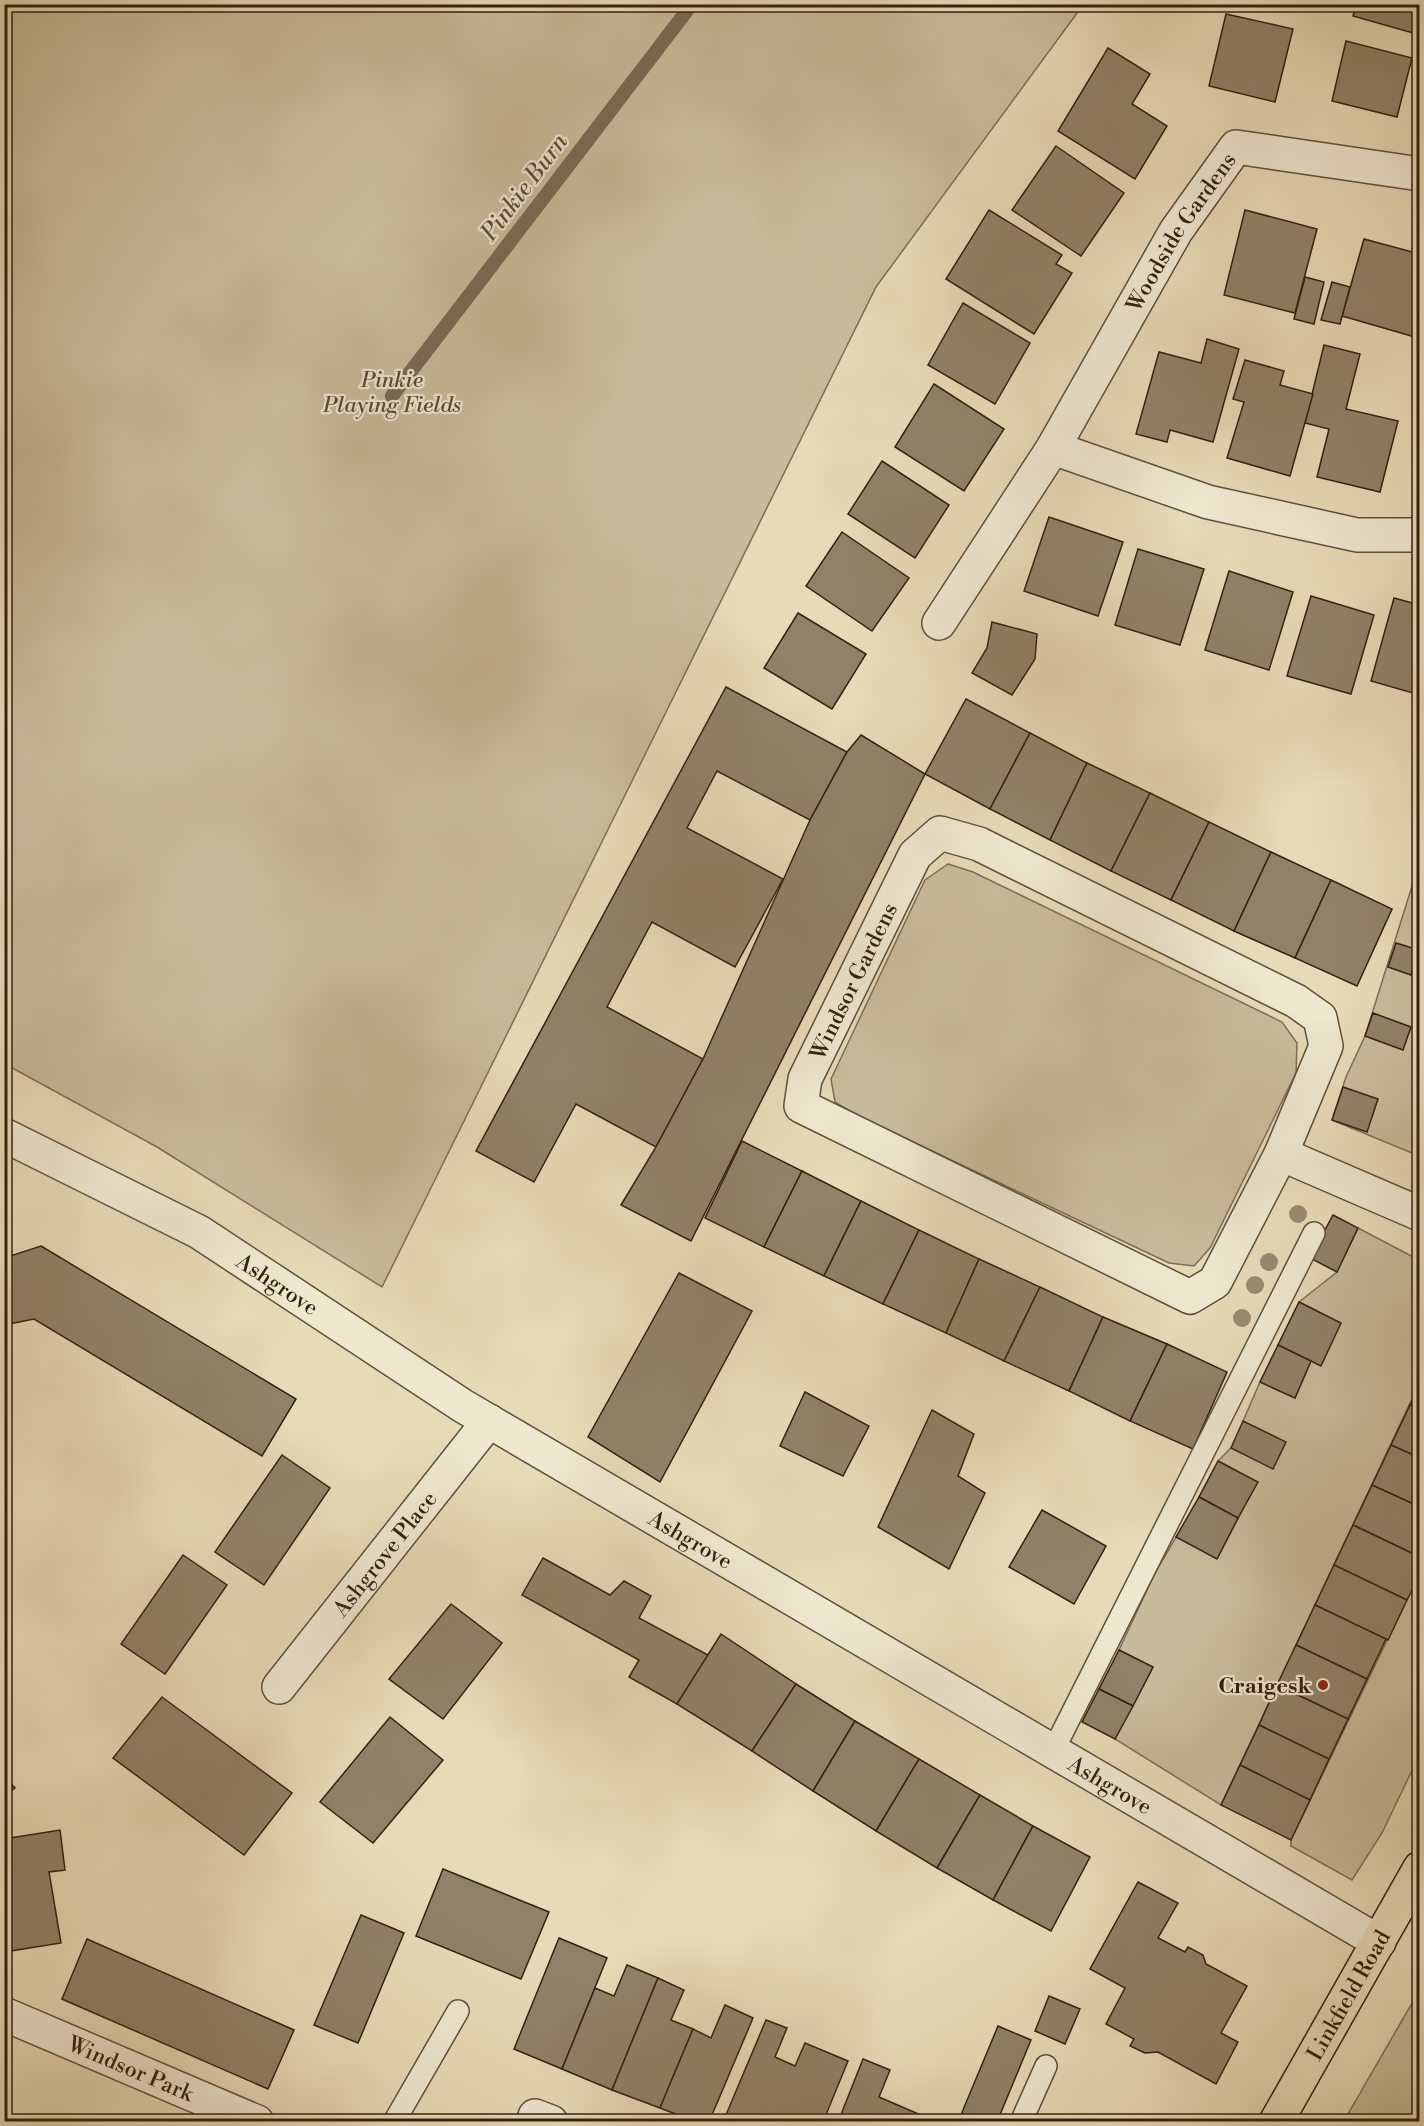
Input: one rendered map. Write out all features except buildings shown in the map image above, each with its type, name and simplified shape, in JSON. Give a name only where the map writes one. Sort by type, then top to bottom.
[{"type":"main road","name":"Linkfield Road","points":[[1276,2121],[1419,1868]]},
{"type":"street","name":"Woodside Gardens","points":[[939,623],[1053,448],[1176,231],[1236,147],[1419,174]]},
{"type":"street","points":[[1053,448],[1208,502],[1357,535],[1419,535]]},
{"type":"street","name":"Windsor Gardens","points":[[940,832],[979,844],[1296,1001],[1320,1018],[1326,1046],[1281,1154],[1215,1282],[1190,1297],[801,1106],[805,1079],[915,855],[940,832]]},
{"type":"street","name":"Ashgrove","points":[[4,1135],[199,1232],[489,1422],[1378,1942]]},
{"type":"street","points":[[1281,1154],[1419,1214]]},
{"type":"street","name":"Ashgrove Place","points":[[279,1687],[489,1422]]},
{"type":"street","name":"Windsor Park","points":[[4,2013],[257,2121]]},
{"type":"lane","points":[[1053,1751],[1314,1233]]},
{"type":"lane","points":[[394,2121],[458,2011]]},
{"type":"lane","points":[[1021,2121],[1046,2066]]},
{"type":"green space","name":"Pinkie Playing Fields","points":[[4,5],[1083,5],[876,287],[382,1287],[157,1147],[5,1064]]},
{"type":"green space","points":[[948,864],[973,872],[1282,1022],[1297,1043],[1296,1073],[1210,1248],[1194,1266],[1169,1263],[856,1115],[835,1102],[831,1079],[925,880]]},
{"type":"green space","points":[[1419,864],[1419,1156],[1332,1120],[1346,1077],[1365,1036]]},
{"type":"green space","points":[[1358,1228],[1419,1260],[1419,1384],[1221,1805],[1115,1739],[1153,1667],[1119,1650],[1155,1573],[1176,1537],[1218,1557],[1257,1482],[1218,1461],[1231,1448],[1273,1468],[1243,1421],[1260,1382],[1295,1398],[1311,1361],[1341,1323],[1299,1302],[1337,1272]]},
{"type":"green space","points":[[1419,1574],[1419,1756],[1382,1833],[1352,1880],[1291,1846],[1291,1840]]},
{"type":"green space","points":[[1419,1991],[1419,2121],[1344,2121]]},
{"type":"waterway","name":"Pinkie Burn","points":[[392,396],[692,4]]},
{"type":"place","name":"Craigesk","points":[[1323,1685]]}]
